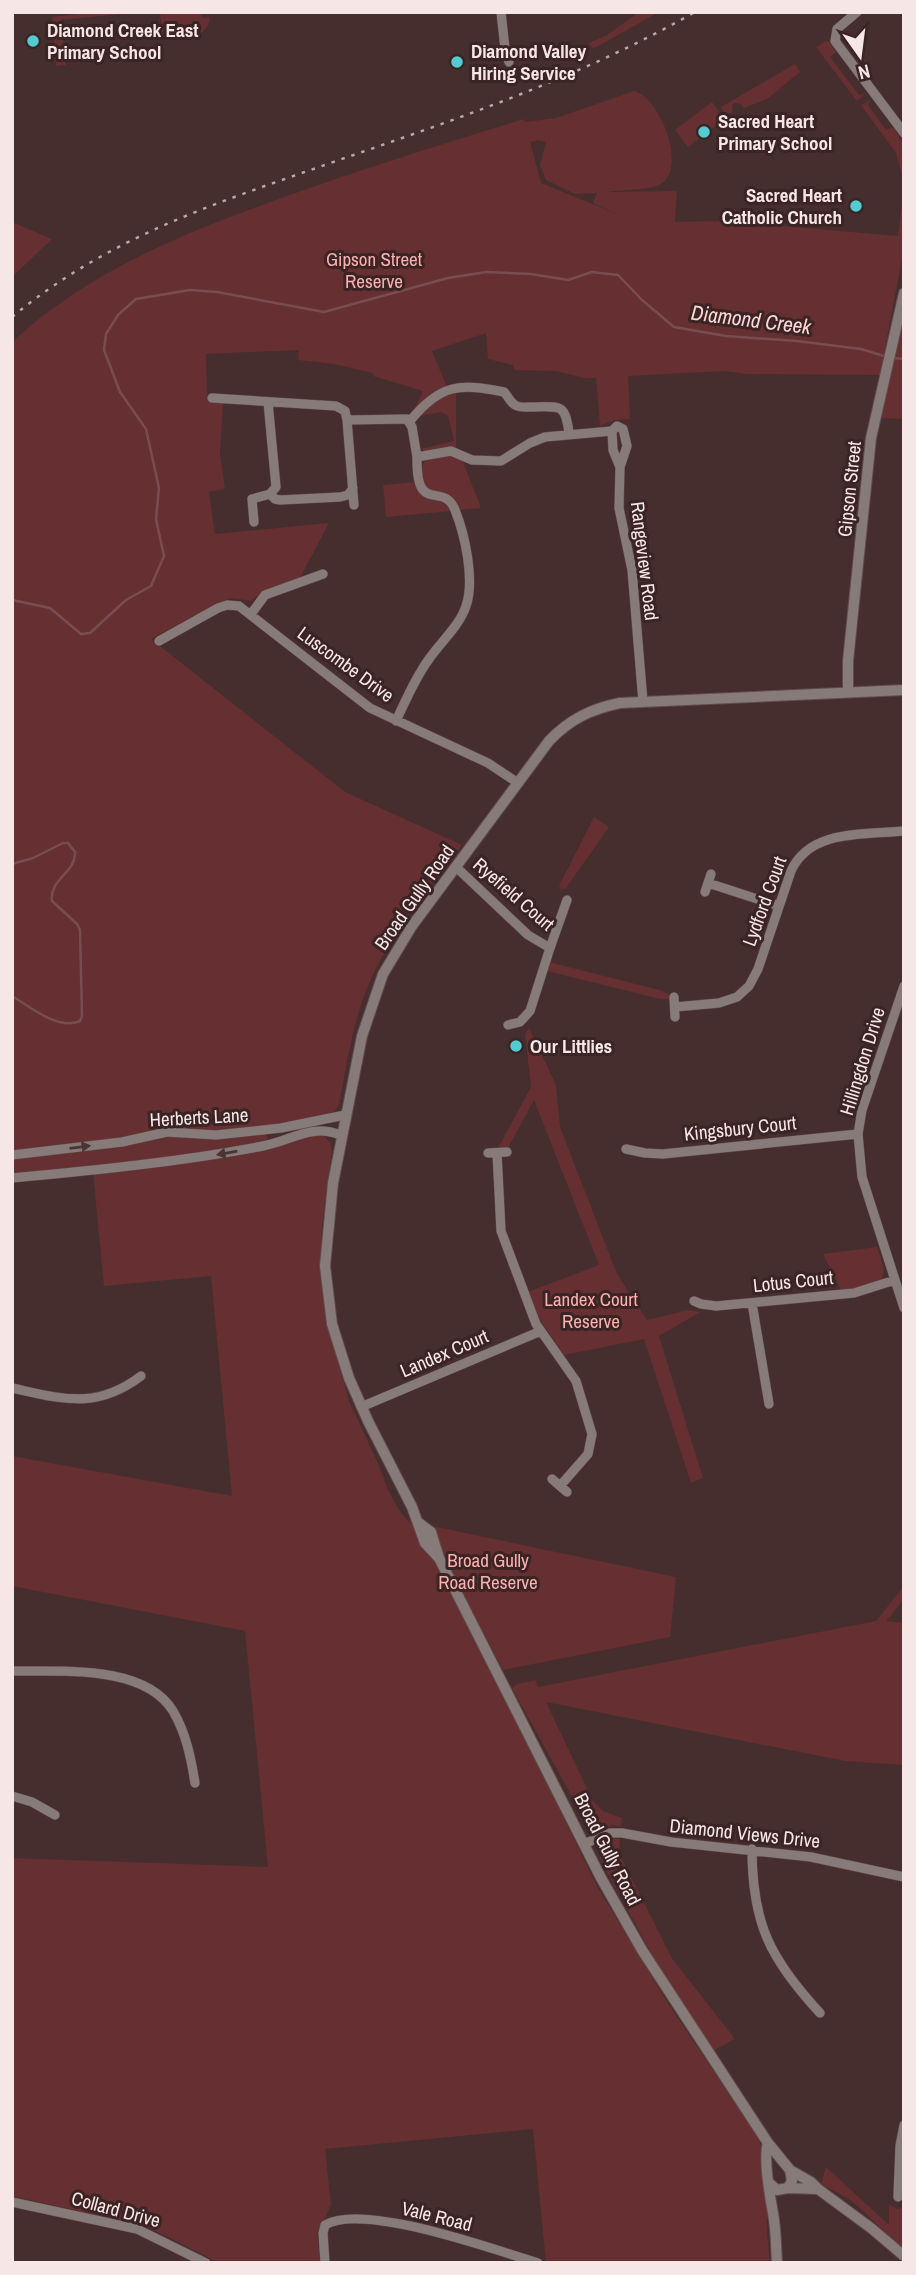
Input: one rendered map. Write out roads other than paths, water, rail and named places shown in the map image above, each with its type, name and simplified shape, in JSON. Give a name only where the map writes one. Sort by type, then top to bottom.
[{"type":"street","points":[[501,12],[509,62]]},
{"type":"street","points":[[857,12],[840,25],[835,32],[835,41],[904,133]]},
{"type":"street","name":"Gipson Street","points":[[848,692],[848,661],[871,438],[904,293]]},
{"type":"street","points":[[396,721],[422,668],[464,612],[469,590],[465,541],[456,512],[446,498],[428,494],[421,488],[410,421],[423,404],[436,395],[451,389],[471,387],[504,392],[517,406],[563,410],[569,433]]},
{"type":"street","points":[[212,398],[336,406],[345,411],[354,505]]},
{"type":"street","points":[[254,522],[252,499],[270,494],[275,490],[276,483],[268,402]]},
{"type":"street","points":[[347,420],[398,418],[410,421]]},
{"type":"street","name":"Rangeview Road","points":[[620,467],[613,450],[612,431],[617,426],[621,427],[626,438],[626,452],[620,467],[619,508],[633,581],[643,702]]},
{"type":"street","points":[[417,457],[451,451],[472,460],[501,461],[538,439],[569,433],[612,431]]},
{"type":"street","points":[[270,494],[278,499],[340,497],[348,495],[353,488]]},
{"type":"street","points":[[251,614],[265,595],[323,574]]},
{"type":"street","name":"Luscombe Drive","points":[[159,641],[227,605],[239,606],[361,702],[488,763],[518,783]]},
{"type":"street","name":"Broad Gully Road","points":[[904,690],[643,702],[602,707],[572,720],[549,741],[402,940],[383,974],[362,1036],[341,1135],[326,1237],[326,1284],[332,1324],[338,1348],[361,1407],[419,1523],[425,1543],[439,1558],[584,1844],[649,1962],[768,2143],[789,2168],[863,2221],[904,2256]]},
{"type":"street","name":"Lydford Court","points":[[675,1007],[719,1003],[744,991],[758,969],[794,864],[802,853],[814,844],[828,839],[904,831]]},
{"type":"street","name":"Ryefield Court","points":[[456,867],[528,935],[550,948]]},
{"type":"street","points":[[708,883],[779,906]]},
{"type":"street","name":"Ryefield Court","points":[[508,1025],[520,1022],[530,1011],[567,900]]},
{"type":"street","name":"Hillingdon Drive","points":[[904,986],[862,1110],[858,1134],[862,1177],[904,1308]]},
{"type":"street","name":"Herberts Lane","points":[[12,1156],[122,1142],[167,1132],[216,1135],[266,1130],[345,1115]]},
{"type":"street","points":[[266,1130],[272,1139],[268,1146]]},
{"type":"street","name":"Herberts Lane","points":[[12,1178],[171,1162],[268,1146],[316,1131],[324,1130],[341,1135]]},
{"type":"street","name":"Kingsbury Court","points":[[626,1149],[663,1154],[858,1134]]},
{"type":"street","points":[[497,1153],[501,1231],[541,1331],[573,1376],[592,1434],[588,1454],[560,1486]]},
{"type":"street","name":"Lotus Court","points":[[694,1301],[708,1306],[854,1293],[895,1280]]},
{"type":"street","points":[[752,1303],[769,1404]]},
{"type":"street","name":"Landex Court","points":[[361,1407],[541,1331]]},
{"type":"street","points":[[12,1388],[61,1398],[88,1400],[117,1392],[141,1376]]},
{"type":"street","points":[[12,1671],[99,1674],[152,1689],[172,1709],[181,1726],[189,1748],[195,1783]]},
{"type":"street","points":[[12,1796],[32,1802],[55,1815]]},
{"type":"street","name":"Diamond Views Drive","points":[[584,1844],[616,1832],[671,1842],[752,1849],[830,1860],[904,1877]]},
{"type":"street","points":[[752,1849],[755,1898],[766,1938],[784,1970],[820,2013]]},
{"type":"street","points":[[898,2197],[900,2146],[904,2125]]},
{"type":"street","points":[[768,2143],[768,2178],[777,2263]]},
{"type":"street","points":[[768,2178],[776,2166],[789,2168],[792,2181],[773,2211]]},
{"type":"street","points":[[768,2178],[777,2190],[818,2189]]},
{"type":"street","name":"Collard Drive","points":[[12,2202],[138,2229],[206,2263]]},
{"type":"street","name":"Vale Road","points":[[325,2263],[325,2225],[334,2221],[364,2220],[423,2227],[538,2263]]},
{"type":"waterway","name":"Diamond Creek","points":[[12,600],[50,608],[81,634],[90,633],[126,600],[151,586],[164,556],[156,519],[159,488],[146,429],[120,392],[104,350],[106,334],[118,315],[136,299],[190,290],[217,292],[324,312],[448,278],[486,272],[531,274],[568,280],[592,272],[618,275],[674,327],[726,336],[861,349],[887,357]]},
{"type":"waterway","name":"Diamond Creek","points":[[893,358],[904,359]]},
{"type":"waterway","name":"Diamond Creek","points":[[12,864],[33,858],[63,843],[68,843],[75,852],[71,865],[54,887],[52,901],[80,930],[82,1016],[80,1021],[63,1023],[12,996]]},
{"type":"railway","points":[[12,317],[88,264],[168,224],[565,76],[695,12]]},
{"type":"place","name":"Diamond Creek East Primary School","points":[[33,41]]},
{"type":"place","name":"Diamond Valley Hiring Service","points":[[457,62]]},
{"type":"place","name":"Sacred Heart Primary School","points":[[704,132]]},
{"type":"place","name":"Sacred Heart Catholic Church","points":[[856,206]]},
{"type":"place","name":"Our Littlies","points":[[516,1046]]},
{"type":"park label","name":"Gipson Street Reserve","points":[[374,270]]},
{"type":"park label","name":"Landex Court Reserve","points":[[591,1310]]},
{"type":"park label","name":"Broad Gully Road Reserve","points":[[488,1571]]}]
